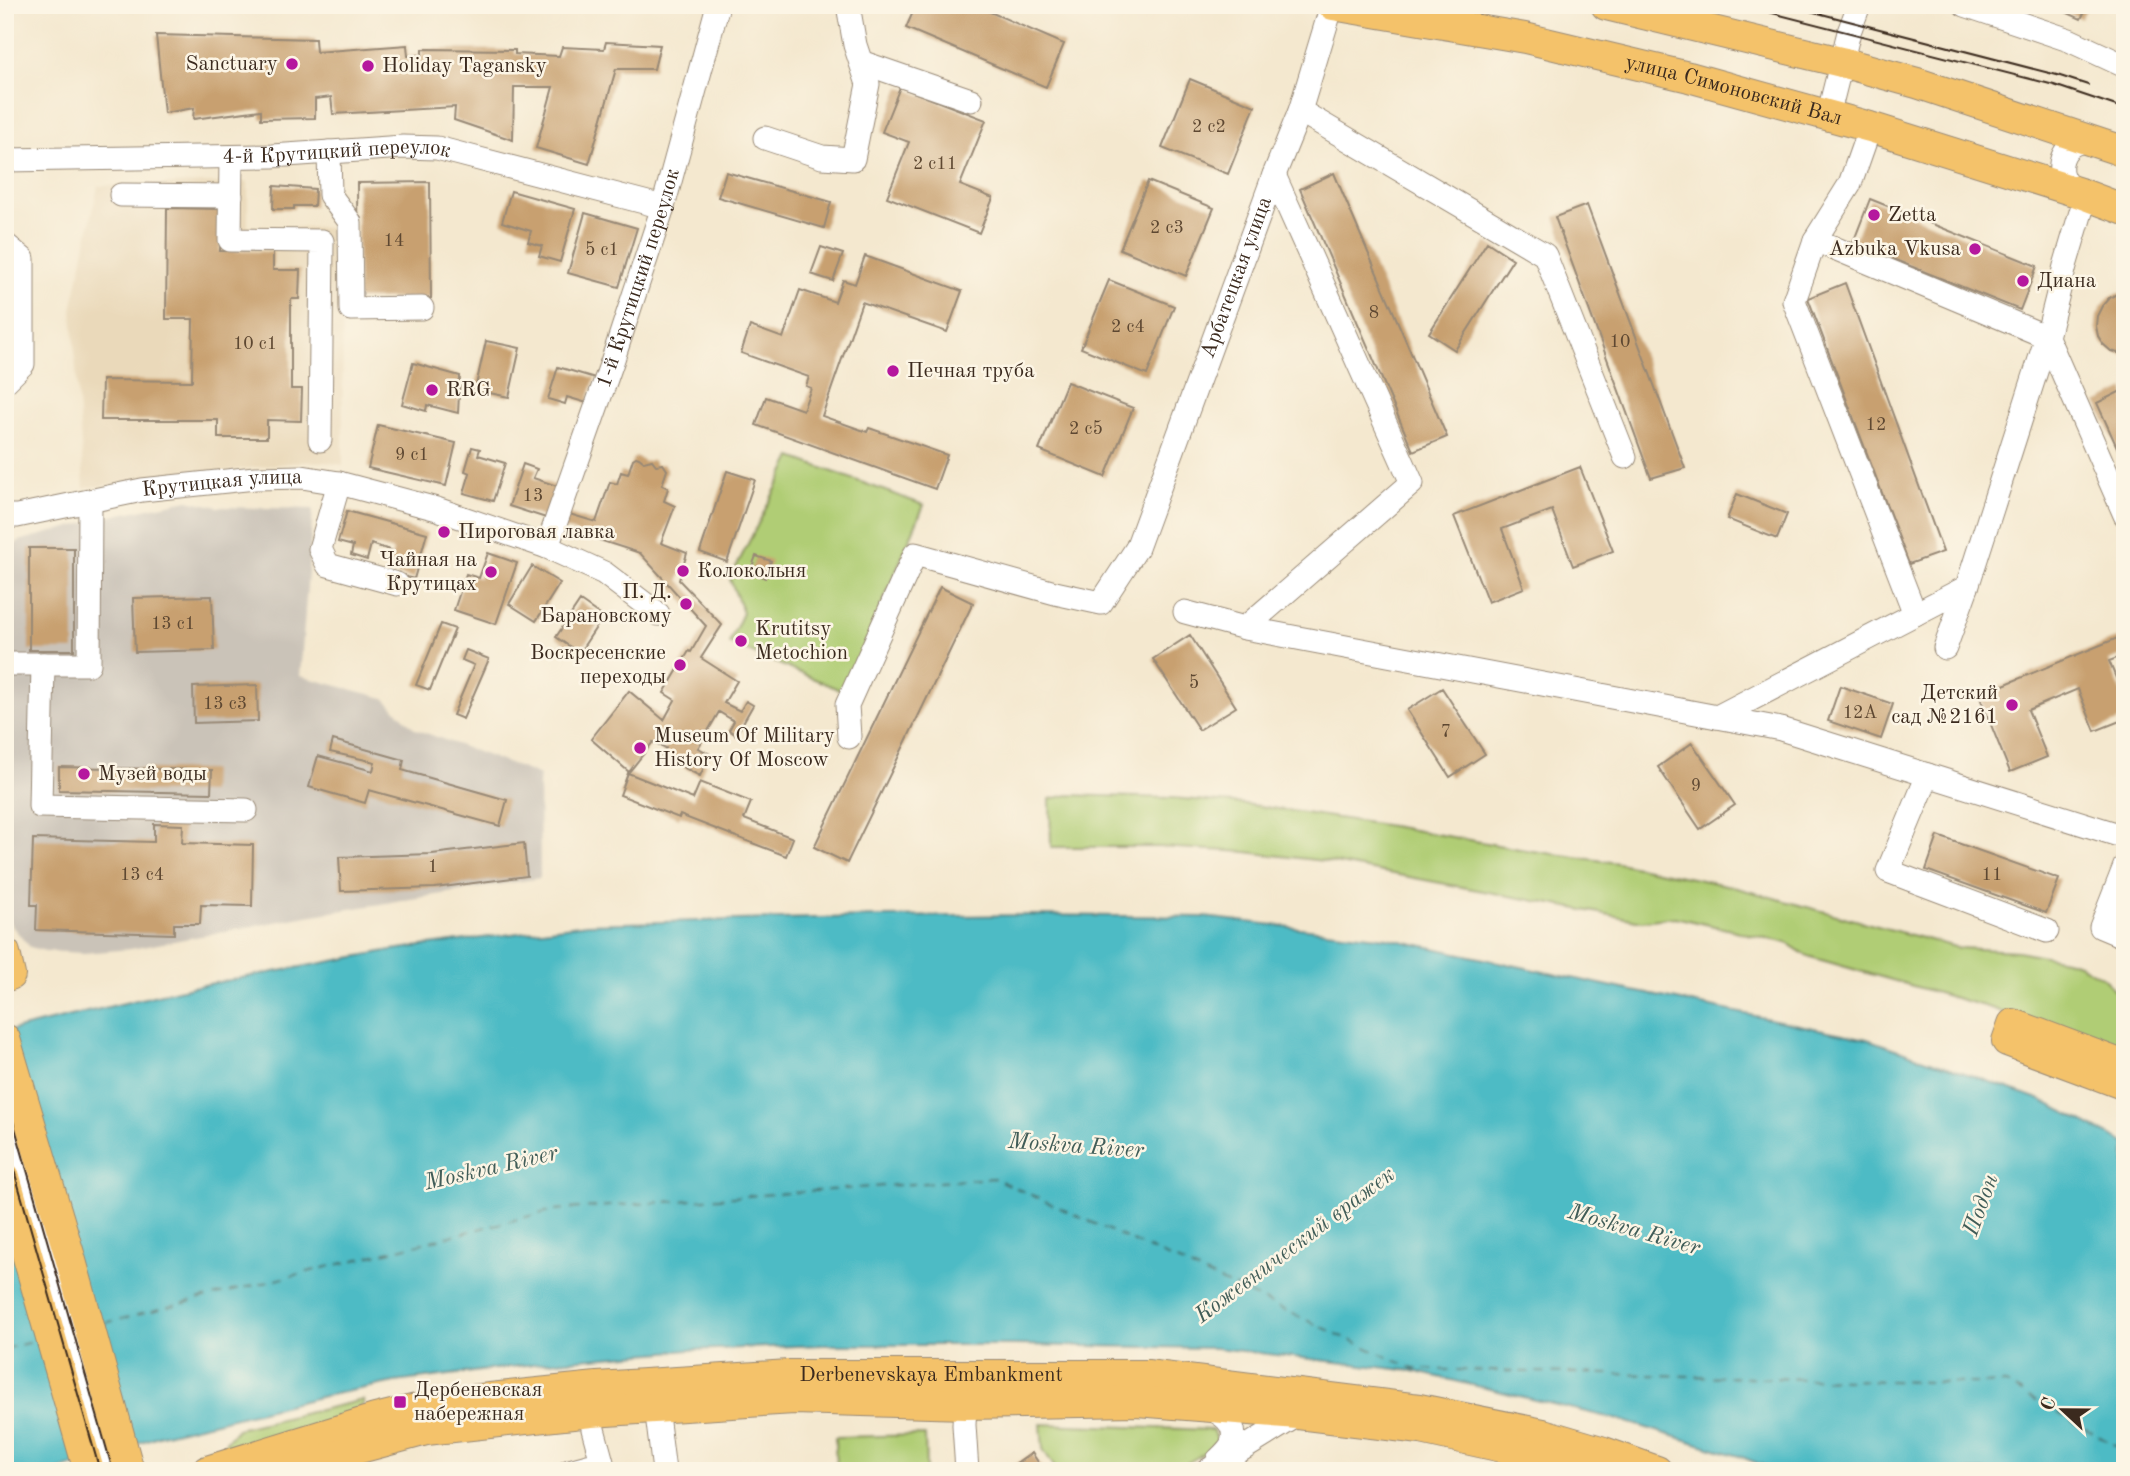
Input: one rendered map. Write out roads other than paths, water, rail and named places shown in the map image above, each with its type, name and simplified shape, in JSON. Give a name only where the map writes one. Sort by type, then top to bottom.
[{"type":"main road","name":"улица Симоновский Вал","points":[[1332,5],[1525,38],[1689,76],[1870,127],[2083,194],[2125,210]]},
{"type":"main road","points":[[1606,5],[1841,62],[1929,87],[2125,152]]},
{"type":"main road","points":[[2125,1066],[2010,1032],[2125,1085]]},
{"type":"main road","points":[[5,1039],[70,1257],[129,1471]]},
{"type":"main road","points":[[5,1177],[89,1471]]},
{"type":"main road","name":"Derbenevskaya Embankment","points":[[207,1471],[375,1419],[441,1403],[597,1387],[789,1375],[1147,1375],[1419,1409],[1543,1434],[1657,1471]]},
{"type":"main road","name":"Derbenevskaya Embankment","points":[[288,1471],[426,1430],[591,1412],[794,1399],[965,1404],[1137,1401],[1202,1406],[1421,1429],[1520,1451],[1579,1471]]},
{"type":"street","name":"1-й Крутицкий переулок","points":[[547,547],[663,206],[718,5]]},
{"type":"street","points":[[765,138],[822,158],[853,159],[868,84],[855,46],[848,5]]},
{"type":"street","name":"Арбатецкая улица","points":[[849,737],[848,705],[915,554],[1101,603],[1137,548],[1300,111],[1332,5]]},
{"type":"street","points":[[1828,116],[1859,5]]},
{"type":"street","points":[[1965,5],[2069,40],[2125,66]]},
{"type":"street","points":[[861,62],[971,100]]},
{"type":"street","points":[[1300,111],[1545,254],[1625,457]]},
{"type":"street","points":[[1870,127],[1850,184],[1815,240],[1794,302],[1915,614]]},
{"type":"street","points":[[1945,648],[2047,337],[2083,194],[2067,183],[2062,173],[2063,155],[2069,147],[2080,142],[2097,143]]},
{"type":"street","name":"4-й Крутицкий переулок","points":[[5,160],[232,157],[403,147],[437,148],[663,206]]},
{"type":"street","points":[[329,152],[330,195],[350,222],[351,309],[422,308]]},
{"type":"street","points":[[232,157],[230,240],[322,241],[320,440]]},
{"type":"street","points":[[1245,628],[1412,483],[1274,176]]},
{"type":"street","points":[[121,195],[231,196]]},
{"type":"street","points":[[1815,240],[2047,337],[2125,515]]},
{"type":"street","points":[[5,244],[23,259],[23,364],[5,382]]},
{"type":"street","name":"Крутицкая улица","points":[[5,516],[17,516],[142,490],[255,478],[302,477],[339,483],[437,509],[547,547],[604,573],[658,614]]},
{"type":"street","points":[[339,483],[320,550],[328,565],[397,584]]},
{"type":"street","points":[[5,664],[89,664],[90,501]]},
{"type":"street","points":[[1717,717],[1966,587]]},
{"type":"street","points":[[1185,612],[1245,628],[1781,729],[2125,837]]},
{"type":"street","points":[[43,663],[40,806],[246,810]]},
{"type":"street","points":[[1927,775],[1888,871],[2047,931]]},
{"type":"street","points":[[2125,866],[2101,927],[2125,937]]},
{"type":"street","points":[[5,1115],[107,1471]]},
{"type":"street","points":[[1209,1470],[1327,1396]]},
{"type":"street","points":[[965,1404],[967,1471]]},
{"type":"street","points":[[1202,1406],[1226,1417],[1233,1435],[1232,1445],[1209,1470]]},
{"type":"street","points":[[659,1408],[658,1423],[664,1471]]},
{"type":"street","points":[[569,1471],[603,1466],[591,1412]]},
{"type":"water","points":[[1028,915],[1204,917],[1387,938],[1867,1039],[2039,1099],[2125,1143],[2125,1471],[1777,1471],[1742,1457],[1624,1421],[1413,1371],[1216,1348],[823,1345],[689,1350],[557,1361],[395,1382],[161,1435],[57,1471],[5,1471],[5,1032],[182,989],[392,950],[587,924]]},
{"type":"tram line","points":[[1741,5],[2054,85],[2125,109]]},
{"type":"tram line","points":[[1787,5],[2088,85]]},
{"type":"tram line","points":[[5,1093],[113,1471]]},
{"type":"tram line","points":[[5,1139],[100,1471]]},
{"type":"place","name":"Sanctuary","points":[[292,64]]},
{"type":"place","name":"Holiday Tagansky","points":[[368,66]]},
{"type":"place","name":"Zetta","points":[[1874,215]]},
{"type":"place","name":"Azbuka Vkusa","points":[[1975,249]]},
{"type":"place","name":"Диана","points":[[2023,281]]},
{"type":"place","name":"Печная труба","points":[[893,371]]},
{"type":"place","name":"RRG","points":[[432,390]]},
{"type":"place","name":"Пироговая лавка","points":[[444,532]]},
{"type":"place","name":"Колокольня","points":[[683,571]]},
{"type":"place","name":"Чайная на Крутицах","points":[[491,572]]},
{"type":"place","name":"П. Д. Барановскому","points":[[686,604]]},
{"type":"place","name":"Krutitsy Metochion","points":[[741,641]]},
{"type":"place","name":"Воскресенские переходы","points":[[680,665]]},
{"type":"place","name":"Детский сад №2161","points":[[2012,705]]},
{"type":"place","name":"Museum Of Military History Of Moscow","points":[[640,748]]},
{"type":"place","name":"Музей воды","points":[[84,774]]},
{"type":"place","name":"Дербеневская набережная","points":[[400,1402]]},
{"type":"water label","name":"Moskva River","points":[[1076,1146]]},
{"type":"water label","name":"Moskva River","points":[[491,1168]]},
{"type":"water label","name":"Подон","points":[[1981,1205]]},
{"type":"water label","name":"Moskva River","points":[[1634,1230]]},
{"type":"water label","name":"Кожевнический вражек","points":[[1295,1245]]}]
